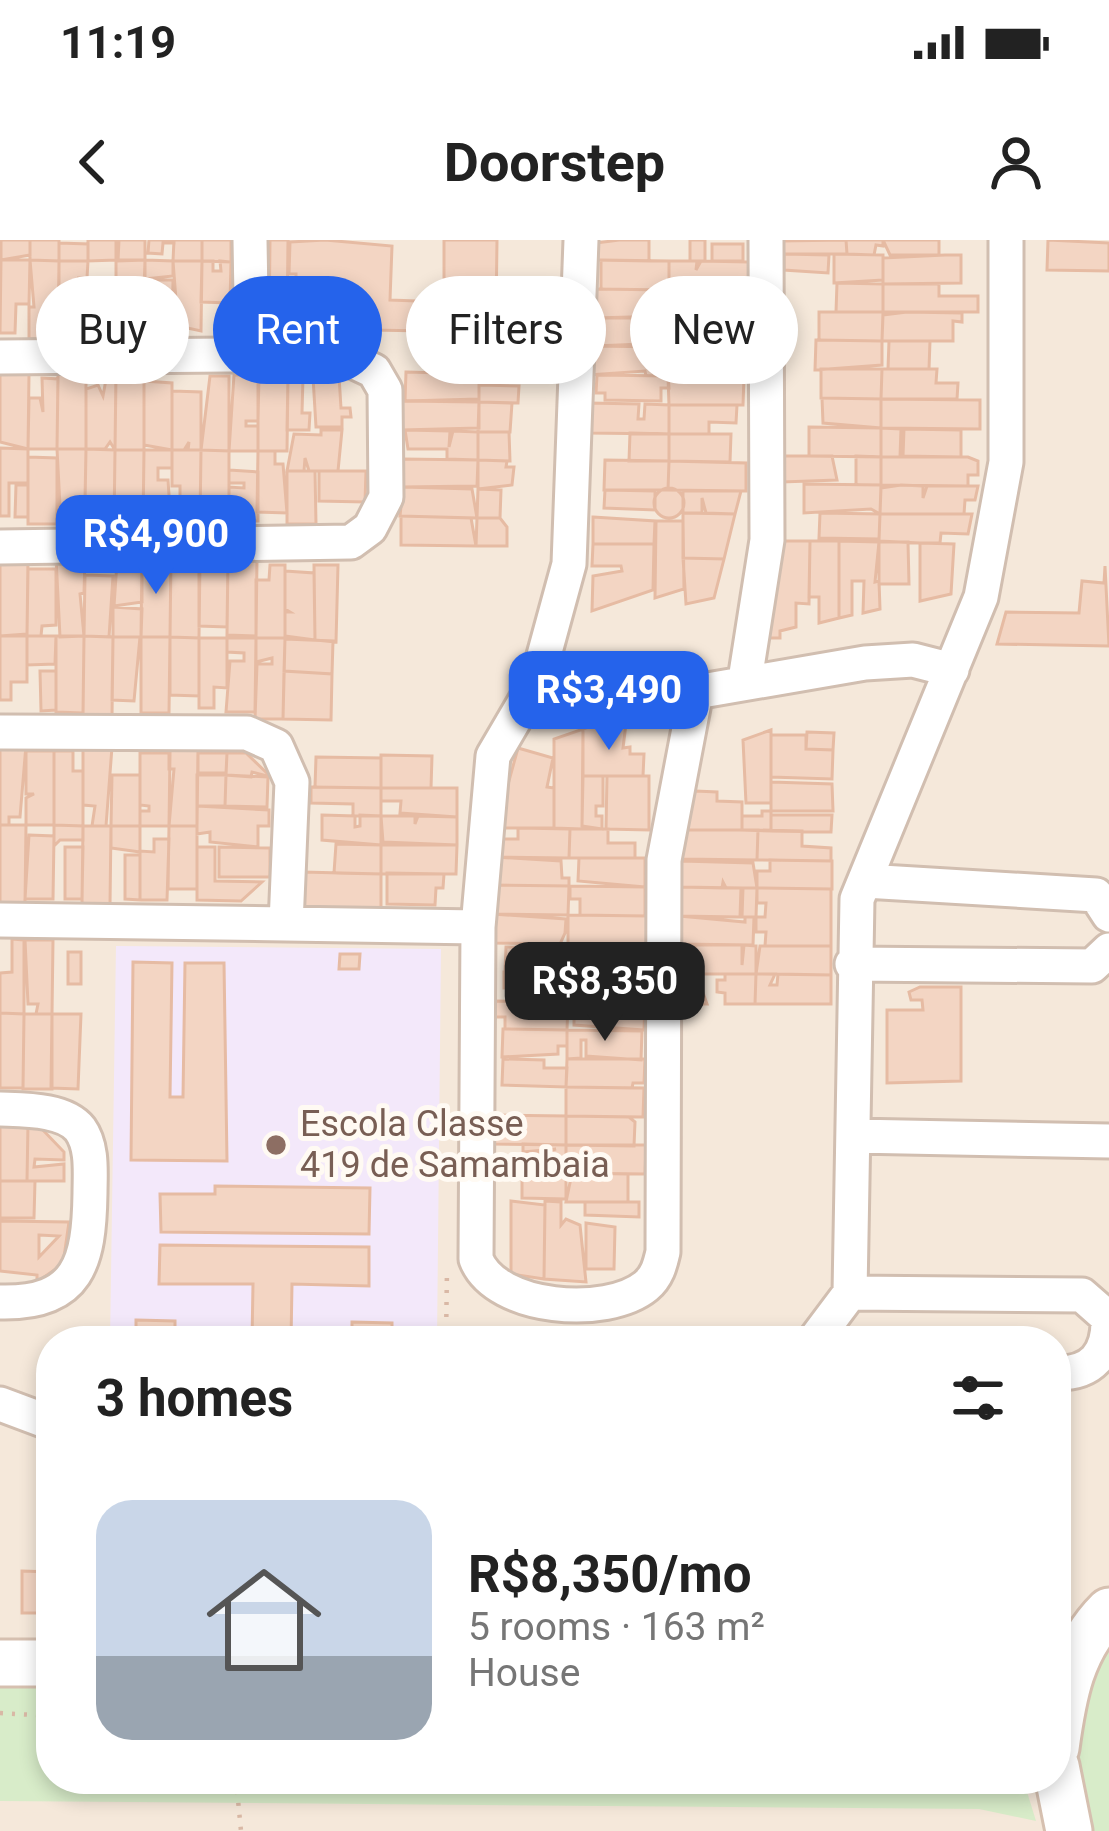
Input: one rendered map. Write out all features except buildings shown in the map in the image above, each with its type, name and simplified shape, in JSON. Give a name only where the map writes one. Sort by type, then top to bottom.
[{"type":"main road","points":[[1071,1670],[1083,1631]]},
{"type":"main road","points":[[0,1663],[36,1663]]},
{"type":"main road","points":[[1062,1794],[1069,1831]]},
{"type":"street","points":[[250,240],[251,276]]},
{"type":"street","points":[[580,240],[569,565],[537,681],[493,756],[478,927],[476,1218],[482,1275],[502,1292],[529,1302],[631,1296],[653,1279],[664,1252],[664,860],[696,692]]},
{"type":"street","points":[[745,680],[767,540],[766,240]]},
{"type":"street","points":[[825,1326],[850,1293],[852,964],[857,899],[981,597],[1001,508],[1006,462],[1006,240]]},
{"type":"street","points":[[0,357],[213,356]]},
{"type":"street","points":[[0,547],[351,542],[370,528],[386,497],[389,471],[382,384]]},
{"type":"street","points":[[537,681],[696,692],[745,680],[914,660],[952,670]]},
{"type":"street","points":[[0,732],[221,730],[247,733],[276,746],[292,782],[286,924]]},
{"type":"street","points":[[865,881],[1096,895],[1109,915]]},
{"type":"street","points":[[0,920],[478,927]]},
{"type":"street","points":[[852,964],[1092,966],[1109,950]]},
{"type":"street","points":[[0,1109],[68,1120],[80,1130],[91,1163],[84,1260],[74,1277],[59,1291],[32,1303],[0,1302]]},
{"type":"street","points":[[854,1136],[1107,1139]]},
{"type":"street","points":[[850,1293],[1082,1295],[1108,1318],[1108,1336],[1100,1359],[1071,1374]]},
{"type":"street","points":[[0,1404],[36,1417]]},
{"type":"path","points":[[0,1713],[36,1714]]},
{"type":"path","points":[[237,1794],[241,1831]]},
{"type":"shaded area","points":[[0,240],[1109,240],[1109,1831],[0,1831]]},
{"type":"shaded area","name":"Escola Classe 419 de Samambaia","points":[[116,946],[441,949],[437,1326],[110,1326]]},
{"type":"green space","points":[[1109,1626],[1109,1831],[1086,1831],[1076,1814],[1073,1688]]},
{"type":"green space","points":[[0,1677],[36,1678],[36,1794],[1028,1794],[1036,1821],[979,1809],[0,1801]]},
{"type":"place","name":"Escola Classe 419 de Samambaia","points":[[276,1145]]}]
